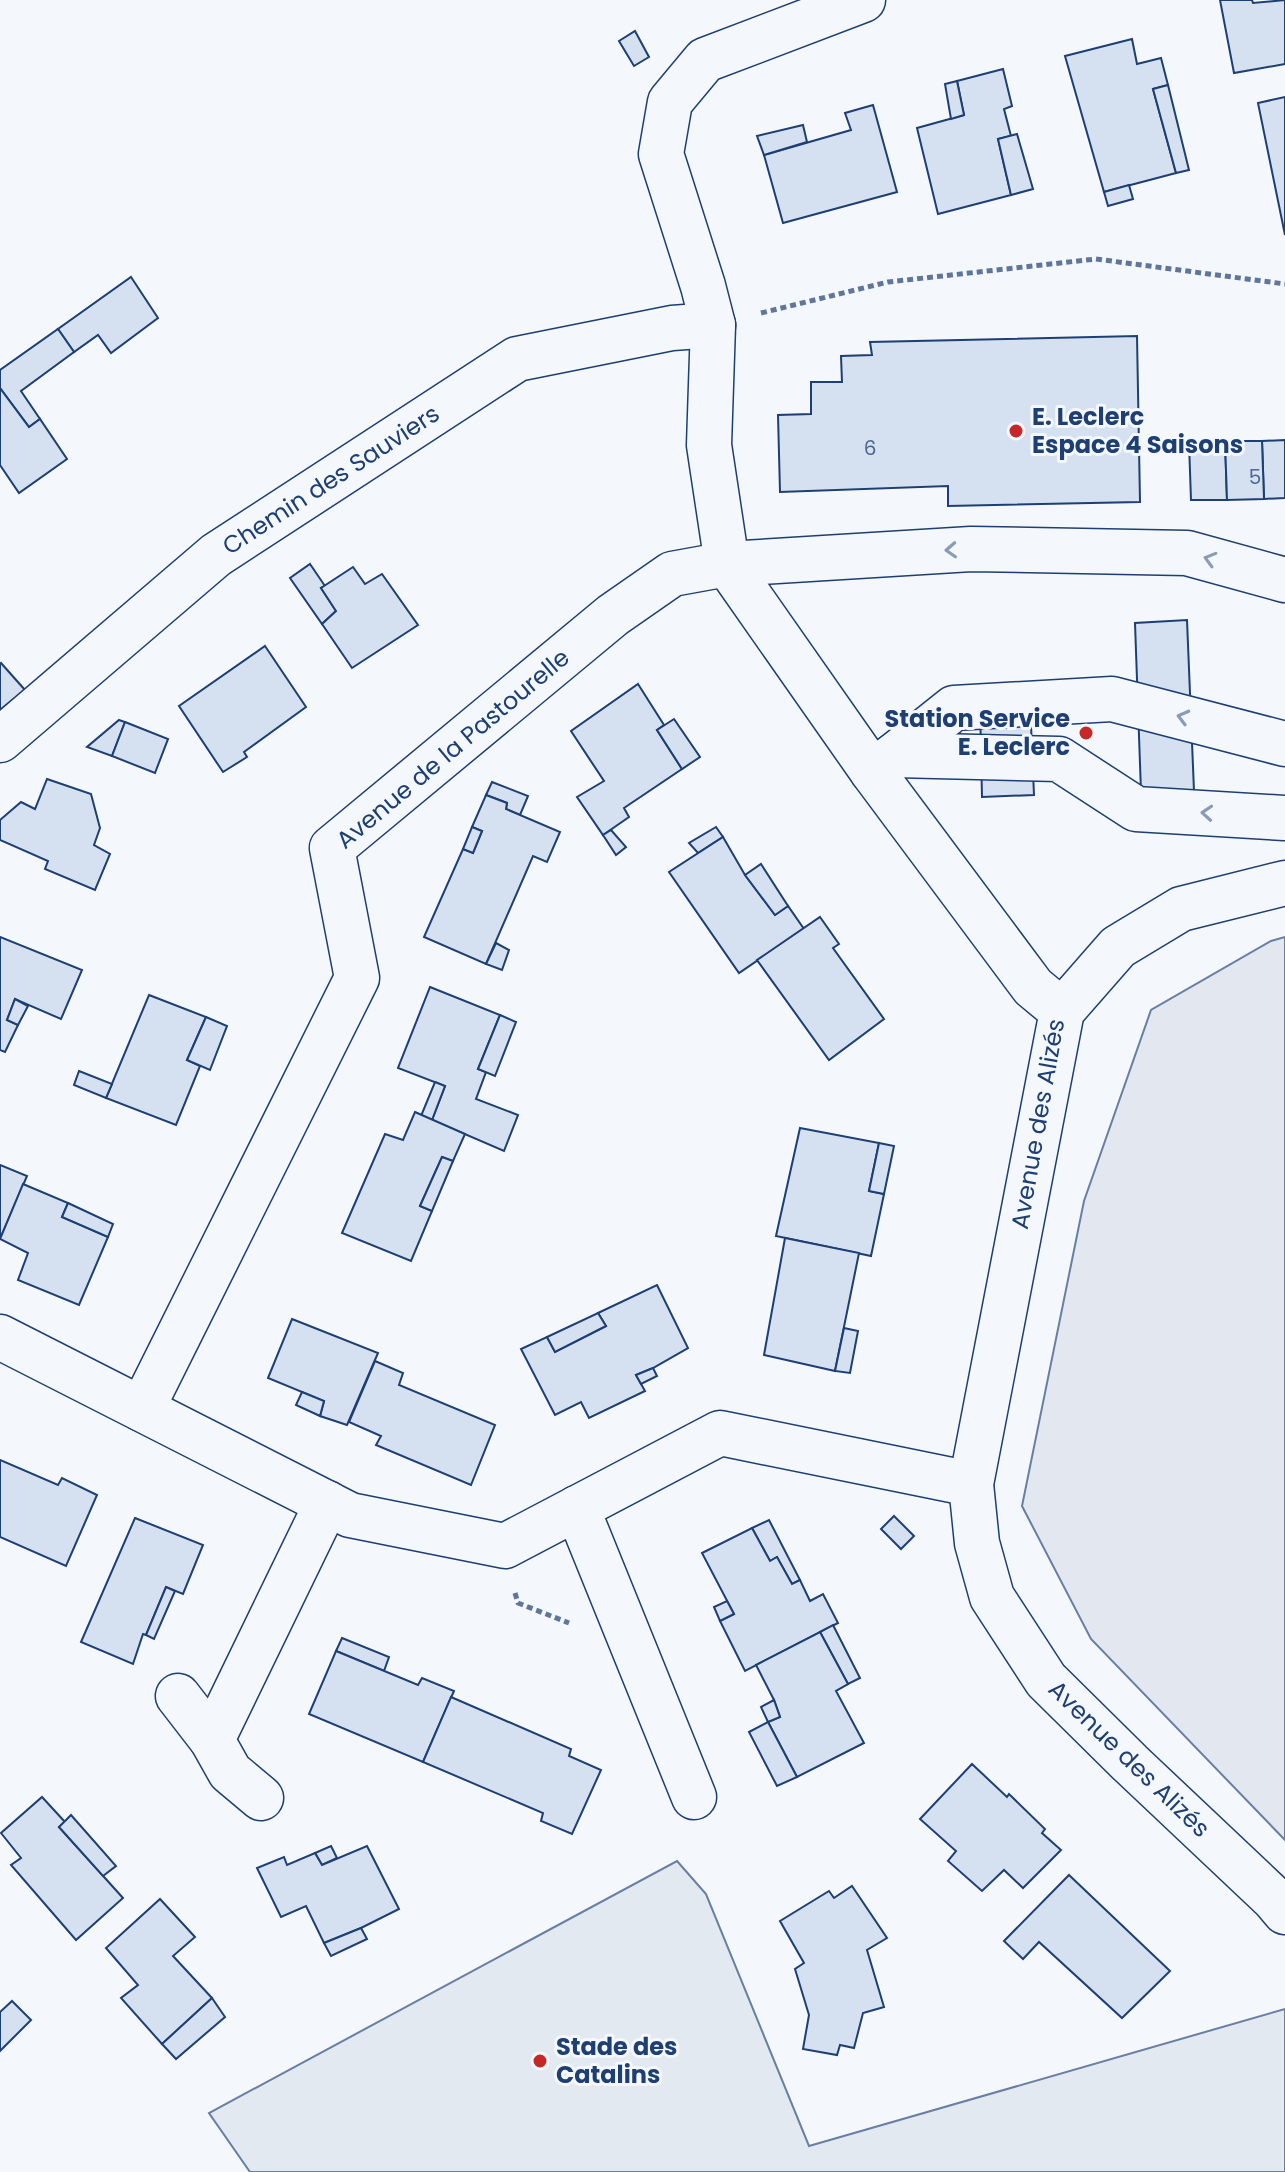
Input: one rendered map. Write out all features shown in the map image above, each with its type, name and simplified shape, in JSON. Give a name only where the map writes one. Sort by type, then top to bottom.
[{"type":"street","name":"Avenue des Alizés","points":[[863,0],[705,60],[670,102],[661,154],[713,325],[709,445],[727,564],[884,763],[1033,987],[1062,1011],[971,1484],[977,1543],[992,1597],[1046,1680],[1285,1912]]},
{"type":"street","name":"Chemin des Sauviers","points":[[0,740],[216,555],[517,359],[672,328],[713,325]]},
{"type":"street","points":[[727,564],[971,549],[1187,553],[1285,580]]},
{"type":"street","name":"Avenue de la Pastourelle","points":[[142,1409],[357,978],[332,848],[613,615],[672,574],[727,564]]},
{"type":"street","points":[[884,763],[954,708],[1112,699],[1285,744]]},
{"type":"street","points":[[884,763],[1059,759],[1136,809],[1285,818]]},
{"type":"street","points":[[1062,1011],[1118,947],[1181,909],[1285,883]]},
{"type":"street","points":[[0,1337],[350,1515],[505,1546],[720,1433],[971,1484]]},
{"type":"street","points":[[212,1740],[327,1503]]},
{"type":"street","points":[[577,1508],[694,1797]]},
{"type":"street","points":[[178,1696],[212,1740],[230,1772],[261,1798]]},
{"type":"path","points":[[713,325],[888,282],[1096,259],[1285,284]]},
{"type":"path","points":[[505,1546],[518,1603],[634,1647]]},
{"type":"shaded area","points":[[1285,937],[1285,1840],[1091,1639],[1022,1506],[1084,1201],[1151,1010],[1271,941]]},
{"type":"shaded area","name":"Stade des Catalins","points":[[677,1861],[706,1894],[809,2146],[1285,2009],[1285,2172],[250,2172],[209,2113]]},
{"type":"building","points":[[1220,0],[1252,0],[1253,3],[1285,0],[1285,64],[1234,73]]},
{"type":"building","points":[[635,31],[649,57],[634,66],[619,41]]},
{"type":"building","points":[[1132,39],[1137,64],[1161,58],[1168,85],[1153,89],[1176,173],[1104,192],[1065,56]]},
{"type":"building","points":[[1003,69],[1012,106],[1004,109],[1011,136],[998,139],[1011,195],[938,214],[917,128],[964,115],[957,81]]},
{"type":"building","points":[[957,81],[964,115],[951,119],[945,84]]},
{"type":"building","points":[[1168,85],[1189,170],[1176,173],[1153,89]]},
{"type":"building","points":[[1285,97],[1285,235],[1258,103]]},
{"type":"building","points":[[873,105],[897,192],[783,223],[764,155],[851,130],[845,113]]},
{"type":"building","points":[[803,125],[807,142],[764,155],[757,136]]},
{"type":"building","points":[[1017,134],[1033,189],[1011,195],[998,139]]},
{"type":"building","points":[[1129,185],[1133,199],[1108,206],[1104,192]]},
{"type":"building","points":[[131,277],[158,318],[111,353],[98,335],[74,352],[58,329]]},
{"type":"building","points":[[58,329],[74,352],[21,391],[40,419],[29,427],[0,388],[0,370]]},
{"type":"building","points":[[1137,336],[1140,502],[948,506],[948,486],[780,492],[778,415],[811,414],[811,382],[842,382],[841,356],[872,355],[870,342]]},
{"type":"building","points":[[0,388],[29,427],[40,419],[67,459],[19,493],[0,465]]},
{"type":"building","points":[[1285,440],[1285,498],[1264,499],[1262,441]]},
{"type":"building","points":[[1225,441],[1227,500],[1191,500],[1189,443]]},
{"type":"building","points":[[1225,441],[1262,441],[1264,499],[1227,500]]},
{"type":"building","points":[[310,564],[325,586],[321,588],[336,611],[322,624],[290,578]]},
{"type":"building","points":[[353,567],[365,584],[382,574],[418,625],[352,668],[322,624],[336,611],[321,588]]},
{"type":"building","points":[[1187,620],[1194,791],[1141,792],[1135,623]]},
{"type":"building","points":[[265,646],[306,707],[244,752],[247,757],[223,772],[179,706]]},
{"type":"building","points":[[0,664],[25,690],[0,710]]},
{"type":"building","points":[[638,684],[664,725],[657,730],[682,769],[624,808],[629,817],[603,835],[577,797],[604,781],[571,731]]},
{"type":"building","points":[[1030,701],[1034,795],[982,797],[980,705]]},
{"type":"building","points":[[674,719],[700,757],[682,769],[657,730]]},
{"type":"building","points":[[119,720],[125,722],[112,756],[87,747]]},
{"type":"building","points":[[125,722],[168,739],[155,773],[112,756]]},
{"type":"building","points":[[47,779],[91,794],[100,828],[94,845],[110,854],[95,890],[45,869],[48,861],[0,840],[0,820],[21,802],[35,809]]},
{"type":"building","points":[[492,782],[528,796],[520,815],[506,809],[507,803],[486,795]]},
{"type":"building","points":[[486,795],[507,803],[506,809],[560,832],[547,862],[533,856],[486,964],[424,937],[463,849],[473,853],[482,831],[472,827]]},
{"type":"building","points":[[472,827],[482,831],[473,853],[463,849]]},
{"type":"building","points":[[716,827],[723,837],[698,853],[689,843]]},
{"type":"building","points":[[611,830],[626,847],[616,855],[603,835]]},
{"type":"building","points":[[723,837],[745,875],[775,915],[788,906],[804,929],[739,973],[669,872]]},
{"type":"building","points":[[761,864],[788,906],[775,915],[745,875]]},
{"type":"building","points":[[820,917],[839,944],[833,948],[884,1019],[829,1060],[757,960]]},
{"type":"building","points":[[0,937],[82,970],[61,1019],[15,999],[7,1020],[18,1025],[5,1052],[0,1050]]},
{"type":"building","points":[[496,943],[509,950],[502,970],[486,964]]},
{"type":"building","points":[[430,987],[500,1015],[478,1069],[486,1072],[476,1099],[518,1115],[504,1151],[432,1120],[445,1086],[398,1068]]},
{"type":"building","points":[[149,995],[206,1017],[187,1060],[200,1066],[176,1125],[106,1098]]},
{"type":"building","points":[[15,999],[28,1006],[18,1025],[7,1020]]},
{"type":"building","points":[[500,1015],[516,1022],[495,1076],[478,1069]]},
{"type":"building","points":[[206,1017],[227,1026],[210,1070],[187,1060]]},
{"type":"building","points":[[79,1071],[112,1084],[106,1098],[74,1085]]},
{"type":"building","points":[[435,1082],[445,1086],[432,1120],[421,1116]]},
{"type":"building","points":[[415,1112],[465,1134],[453,1161],[442,1157],[420,1206],[432,1211],[411,1261],[342,1233],[385,1134],[403,1140]]},
{"type":"building","points":[[800,1128],[879,1143],[869,1191],[884,1194],[871,1256],[776,1236]]},
{"type":"building","points":[[879,1143],[894,1146],[884,1194],[869,1191]]},
{"type":"building","points":[[442,1157],[453,1161],[432,1211],[420,1206]]},
{"type":"building","points":[[0,1165],[27,1176],[0,1239]]},
{"type":"building","points":[[23,1184],[68,1203],[62,1217],[108,1237],[79,1305],[18,1280],[28,1253],[0,1239]]},
{"type":"building","points":[[68,1203],[113,1224],[108,1237],[62,1217]]},
{"type":"building","points":[[785,1238],[859,1253],[835,1371],[764,1355]]},
{"type":"building","points":[[657,1285],[688,1348],[636,1375],[645,1391],[589,1418],[581,1402],[555,1415],[521,1349],[547,1337],[555,1352],[606,1326],[598,1313]]},
{"type":"building","points":[[598,1313],[606,1326],[555,1352],[547,1337]]},
{"type":"building","points":[[292,1319],[378,1353],[347,1425],[320,1416],[324,1401],[268,1378]]},
{"type":"building","points":[[844,1328],[858,1331],[850,1373],[835,1371]]},
{"type":"building","points":[[375,1361],[403,1373],[399,1385],[495,1425],[471,1485],[376,1445],[381,1436],[349,1422]]},
{"type":"building","points":[[653,1368],[657,1376],[641,1384],[636,1375]]},
{"type":"building","points":[[302,1392],[324,1401],[320,1416],[296,1405]]},
{"type":"building","points":[[0,1460],[58,1485],[62,1478],[97,1495],[66,1566],[0,1537]]},
{"type":"building","points":[[894,1516],[914,1536],[901,1549],[881,1529]]},
{"type":"building","points":[[135,1518],[203,1545],[183,1594],[166,1587],[146,1635],[143,1634],[133,1664],[81,1642]]},
{"type":"building","points":[[769,1520],[800,1580],[792,1584],[777,1557],[770,1561],[752,1528]]},
{"type":"building","points":[[752,1528],[770,1561],[777,1557],[792,1584],[800,1580],[810,1601],[823,1594],[838,1623],[745,1671],[720,1621],[734,1614],[702,1553]]},
{"type":"building","points":[[166,1587],[175,1591],[154,1639],[146,1635]]},
{"type":"building","points":[[727,1601],[734,1614],[720,1621],[714,1607]]},
{"type":"building","points":[[833,1625],[860,1678],[848,1684],[820,1632]]},
{"type":"building","points":[[820,1632],[848,1684],[836,1691],[864,1743],[797,1777],[768,1722],[780,1717],[756,1665]]},
{"type":"building","points":[[342,1638],[389,1657],[384,1671],[336,1651]]},
{"type":"building","points":[[336,1651],[418,1685],[422,1678],[454,1691],[423,1762],[309,1714]]},
{"type":"building","points":[[451,1697],[571,1749],[569,1756],[601,1770],[572,1834],[541,1821],[543,1813],[423,1762]]},
{"type":"building","points":[[774,1700],[780,1717],[768,1722],[761,1707]]},
{"type":"building","points":[[768,1722],[797,1777],[777,1786],[749,1732]]},
{"type":"building","points":[[972,1764],[1007,1797],[1009,1794],[1045,1829],[1042,1833],[1061,1850],[1023,1888],[1004,1870],[982,1891],[948,1861],[956,1851],[920,1819]]},
{"type":"building","points":[[42,1797],[65,1822],[59,1827],[123,1898],[76,1940],[11,1865],[21,1858],[1,1833]]},
{"type":"building","points":[[71,1815],[116,1866],[103,1876],[59,1827]]},
{"type":"building","points":[[331,1846],[337,1858],[322,1865],[315,1853]]},
{"type":"building","points":[[367,1846],[399,1909],[324,1943],[306,1906],[281,1917],[257,1868],[284,1857],[287,1865],[315,1853],[322,1865]]},
{"type":"building","points":[[1069,1875],[1170,1971],[1122,2018],[1039,1942],[1023,1959],[1004,1941]]},
{"type":"building","points":[[852,1886],[887,1938],[867,1950],[884,2007],[863,2013],[854,2048],[840,2045],[837,2055],[803,2049],[809,2015],[795,1969],[804,1963],[780,1921],[829,1891],[834,1898]]},
{"type":"building","points":[[160,1899],[195,1937],[173,1956],[212,1998],[162,2044],[121,1998],[138,1985],[106,1948]]},
{"type":"building","points":[[361,1928],[367,1939],[331,1956],[324,1943]]},
{"type":"building","points":[[212,1998],[225,2017],[176,2059],[162,2044]]},
{"type":"building","points":[[12,2001],[31,2020],[0,2051],[0,2012]]},
{"type":"place","name":"E. Leclerc Espace 4 Saisons","points":[[1016,431]]},
{"type":"place","name":"Station Service E. Leclerc","points":[[1086,733]]},
{"type":"place","name":"Stade des Catalins","points":[[540,2061]]}]
